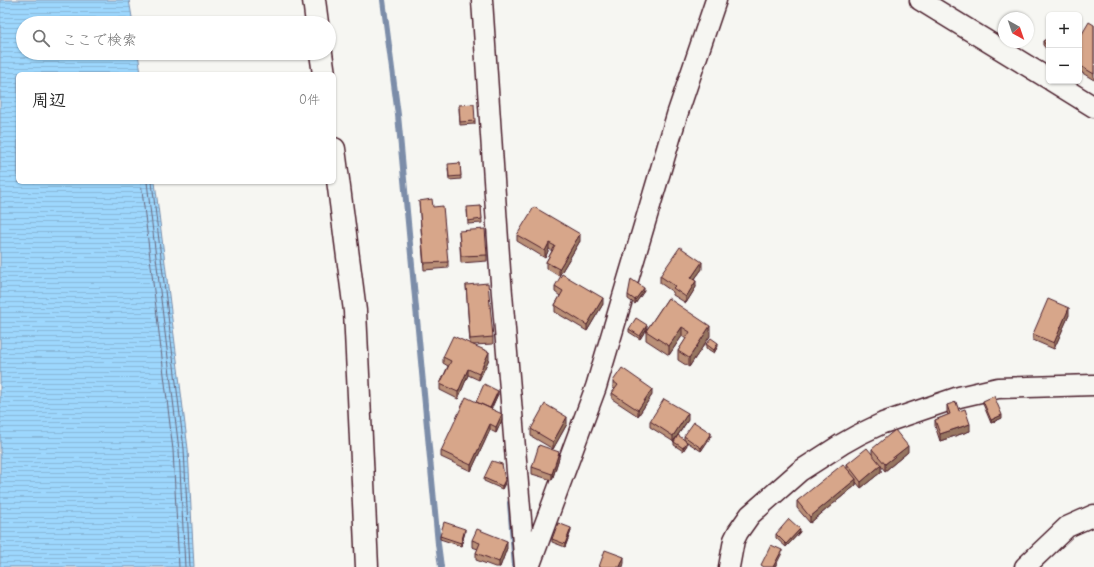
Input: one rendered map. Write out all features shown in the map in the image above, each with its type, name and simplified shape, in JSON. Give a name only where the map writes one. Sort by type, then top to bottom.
[{"type":"street","points":[[314,0],[316,16]]},
{"type":"street","points":[[482,0],[500,270],[525,567]]},
{"type":"street","points":[[529,567],[596,387],[677,115],[716,0]]},
{"type":"street","points":[[920,0],[1046,77]]},
{"type":"street","points":[[322,60],[324,72]]},
{"type":"street","points":[[1057,84],[1094,107]]},
{"type":"street","points":[[336,164],[356,311],[367,567]]},
{"type":"street","points":[[728,567],[734,540],[738,532],[754,511],[800,472],[858,435],[890,420],[959,397],[998,388],[1094,385]]},
{"type":"street","points":[[1025,567],[1067,527],[1094,515]]},
{"type":"water","points":[[0,0],[129,0],[132,16],[16,16],[16,60],[139,60],[141,72],[16,72],[16,184],[155,184],[188,449],[194,567],[0,567]]},
{"type":"building","points":[[1089,22],[1094,25],[1094,74],[1082,67],[1082,34]]},
{"type":"building","points":[[474,104],[475,121],[460,122],[459,105]]},
{"type":"building","points":[[460,163],[461,176],[449,177],[448,164]]},
{"type":"building","points":[[432,199],[433,207],[443,206],[448,262],[424,263],[419,201]]},
{"type":"building","points":[[481,206],[482,219],[468,221],[467,207]]},
{"type":"building","points":[[534,207],[580,234],[559,269],[546,262],[555,246],[549,243],[545,251],[517,235]]},
{"type":"building","points":[[485,229],[487,255],[461,256],[459,231]]},
{"type":"building","points":[[680,247],[702,262],[691,278],[696,281],[686,297],[673,288],[675,286],[660,276]]},
{"type":"building","points":[[562,274],[603,298],[587,325],[555,305],[563,291],[555,286]]},
{"type":"building","points":[[631,279],[644,288],[635,300],[628,295]]},
{"type":"building","points":[[488,283],[493,337],[470,339],[466,285]]},
{"type":"building","points":[[668,298],[710,326],[689,358],[678,351],[690,332],[682,327],[669,346],[646,331]]},
{"type":"building","points":[[1048,299],[1069,308],[1054,343],[1033,334]]},
{"type":"building","points":[[636,318],[647,325],[640,336],[629,329]]},
{"type":"building","points":[[453,336],[489,352],[479,374],[468,369],[458,392],[440,384],[451,361],[443,357]]},
{"type":"building","points":[[711,338],[718,343],[714,350],[706,344]]},
{"type":"building","points":[[622,368],[652,389],[638,410],[612,393],[618,385],[613,381]]},
{"type":"building","points":[[484,384],[498,391],[490,408],[476,402]]},
{"type":"building","points":[[994,396],[1002,415],[991,420],[983,401]]},
{"type":"building","points":[[466,397],[502,414],[496,427],[490,424],[471,465],[441,451]]},
{"type":"building","points":[[664,399],[688,413],[673,436],[650,421]]},
{"type":"building","points":[[956,402],[959,411],[965,409],[970,424],[940,434],[935,420],[950,414],[947,405]]},
{"type":"building","points":[[545,404],[567,417],[553,442],[531,429]]},
{"type":"building","points":[[694,422],[711,433],[701,448],[684,436]]},
{"type":"building","points":[[895,430],[908,446],[885,464],[872,449]]},
{"type":"building","points":[[678,435],[687,442],[683,448],[674,442]]},
{"type":"building","points":[[539,445],[559,452],[552,474],[532,467]]},
{"type":"building","points":[[867,448],[881,465],[861,482],[847,464]]},
{"type":"building","points":[[492,461],[502,464],[505,480],[502,486],[484,478]]},
{"type":"building","points":[[843,464],[856,479],[810,517],[797,501]]},
{"type":"building","points":[[789,519],[800,529],[786,544],[776,534]]},
{"type":"building","points":[[444,522],[465,529],[461,543],[440,536]]},
{"type":"building","points":[[558,523],[571,528],[565,544],[552,539]]},
{"type":"building","points":[[477,529],[507,541],[499,562],[476,553],[480,543],[472,540]]},
{"type":"building","points":[[771,545],[782,550],[773,567],[764,567],[761,565]]},
{"type":"building","points":[[605,550],[624,557],[620,567],[599,567]]},
{"type":"waterway","points":[[383,0],[398,115],[441,567]]},
{"type":"waterway","points":[[510,503],[515,567]]}]
